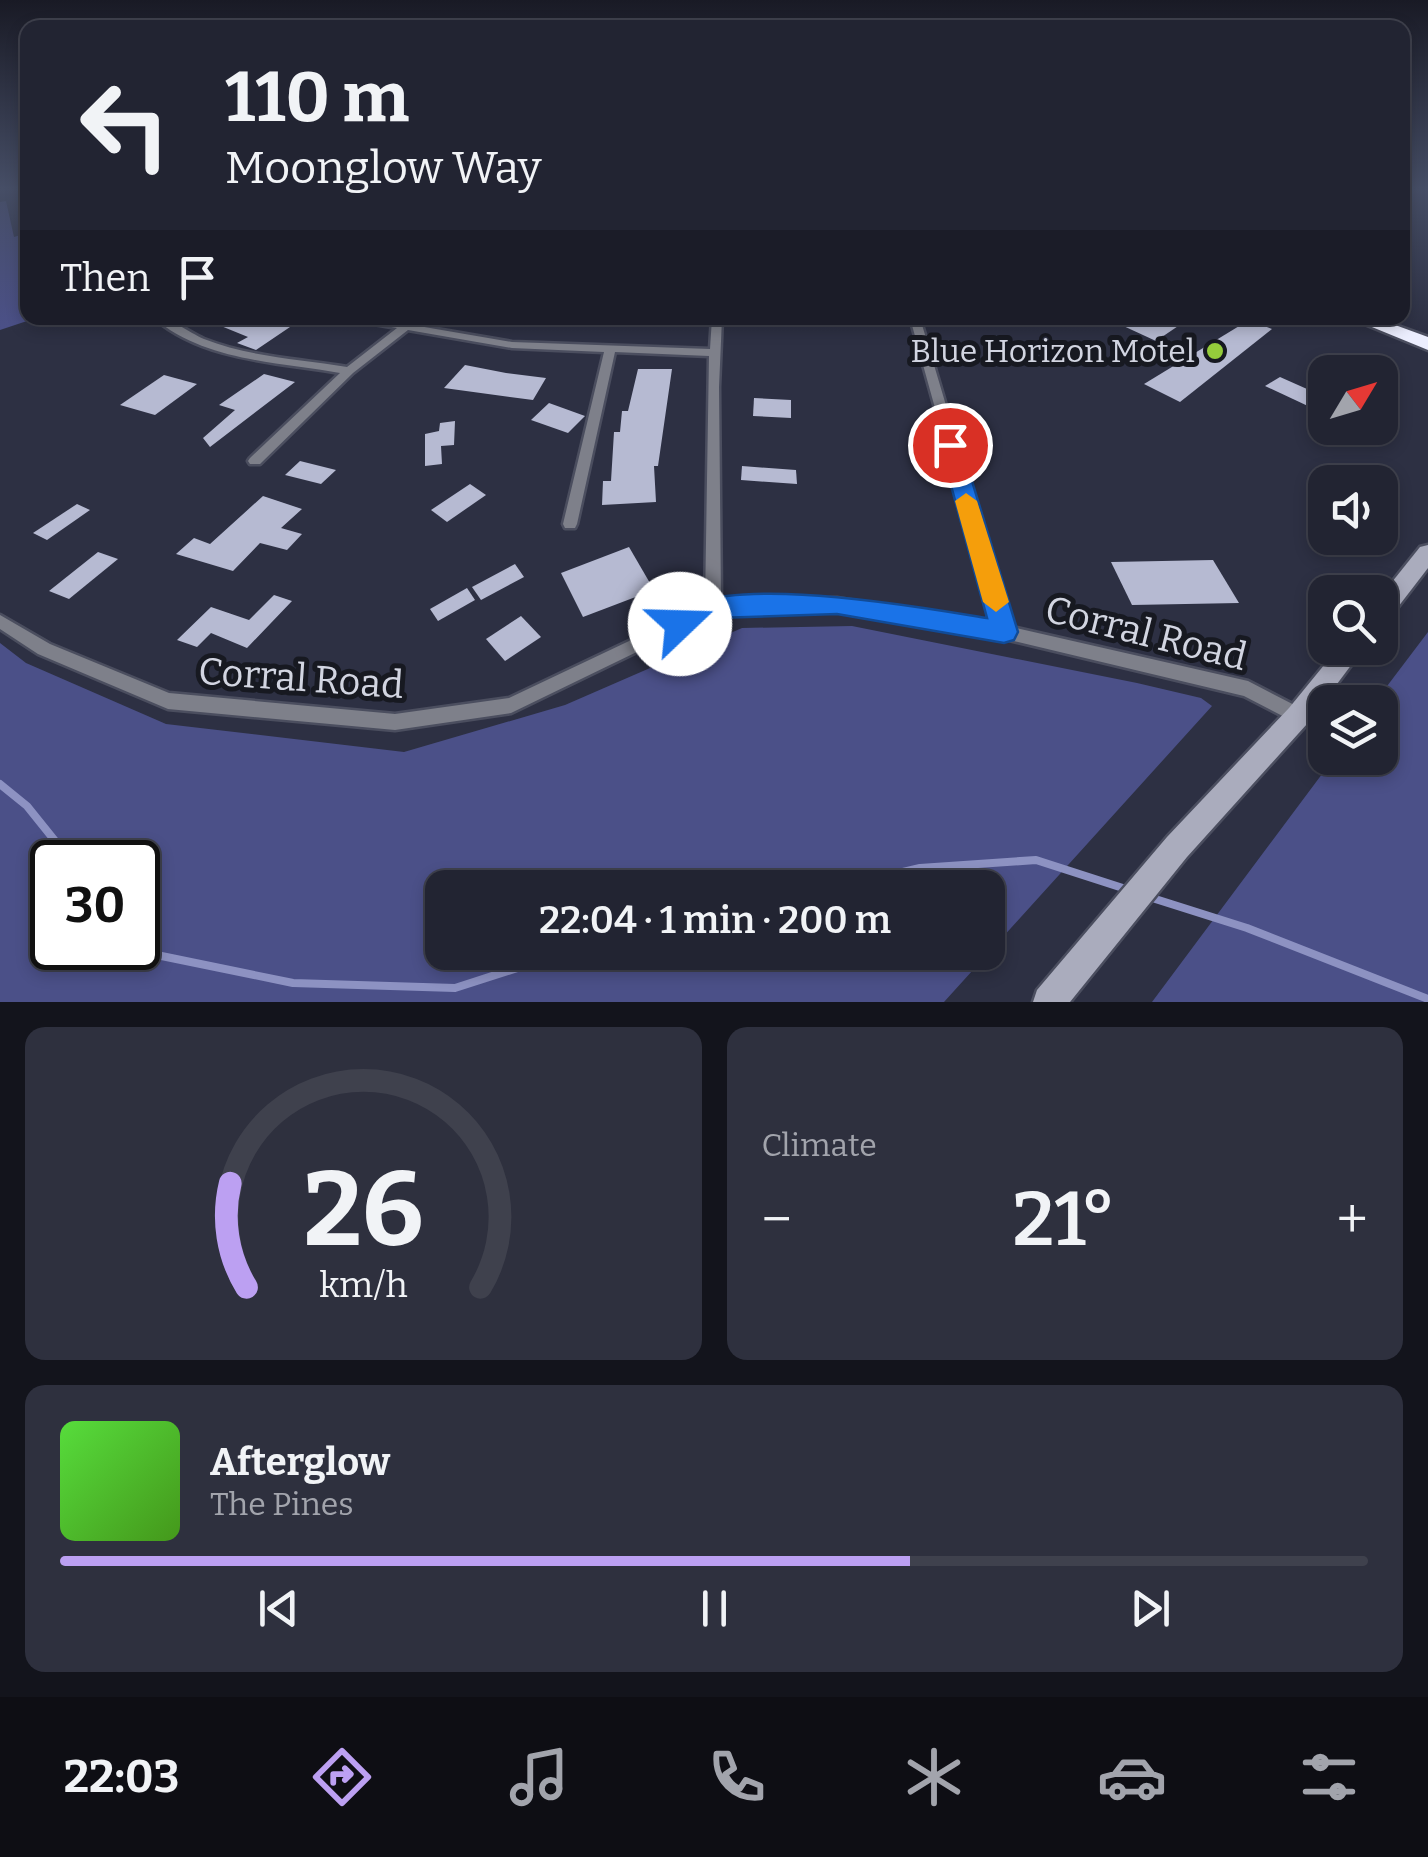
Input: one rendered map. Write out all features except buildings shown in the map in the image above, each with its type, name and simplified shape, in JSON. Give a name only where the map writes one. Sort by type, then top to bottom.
[{"type":"highway","points":[[1378,325],[1428,344]]},
{"type":"street","points":[[174,325],[226,350],[349,372]]},
{"type":"street","points":[[388,325],[512,345],[715,353]]},
{"type":"street","points":[[713,608],[717,325]]},
{"type":"street","points":[[917,325],[1004,632]]},
{"type":"street","points":[[255,462],[349,372],[402,328]]},
{"type":"street","points":[[570,524],[610,351]]},
{"type":"street","points":[[1398,590],[1428,553]]},
{"type":"street","name":"Corral Road","points":[[0,621],[44,649],[168,701],[395,722],[511,705],[713,608],[837,604],[1004,632],[1248,689],[1298,716]]},
{"type":"street","points":[[1049,1002],[1177,847],[1298,716],[1338,665]]},
{"type":"shaded area","points":[[0,237],[20,237],[20,323],[0,330]]},
{"type":"shaded area","points":[[852,626],[1137,683],[1201,698],[1212,706],[1005,935],[1005,870],[425,870],[425,970],[973,970],[944,1002],[0,1002],[0,643],[26,663],[166,724],[404,752],[565,705],[742,628]]},
{"type":"shaded area","points":[[1428,632],[1428,1002],[1152,1002],[1321,775],[1398,775],[1398,685],[1388,685]]},
{"type":"waterway","points":[[0,784],[27,806],[54,840]]},
{"type":"waterway","points":[[912,870],[1036,860],[1129,890]]},
{"type":"waterway","points":[[1149,897],[1247,928],[1428,999]]},
{"type":"waterway","points":[[160,956],[293,983],[455,988],[511,970]]},
{"type":"slow traffic","points":[[966,501],[996,602]]},
{"type":"place","name":"Blue Horizon Motel","points":[[1215,351]]},
{"type":"route","points":[[680,624],[713,608],[837,604],[1004,632],[950,445]]}]
